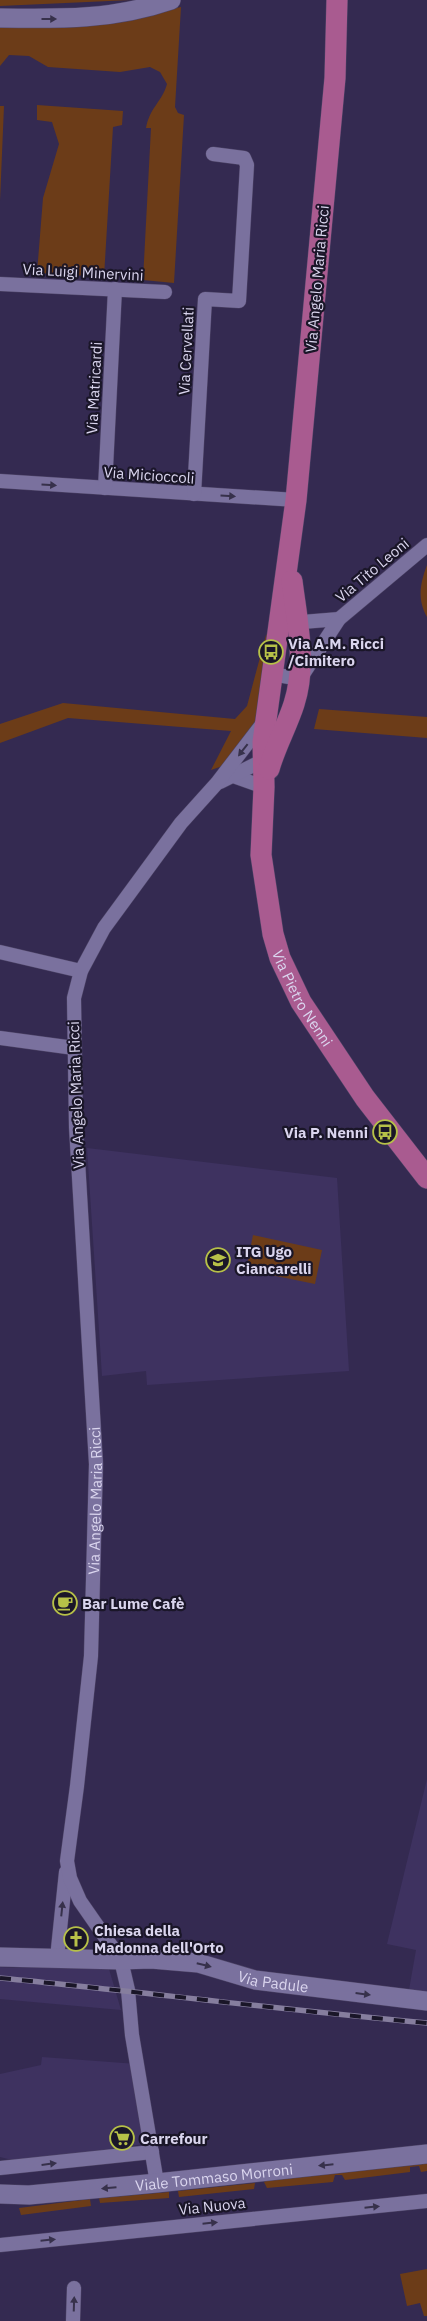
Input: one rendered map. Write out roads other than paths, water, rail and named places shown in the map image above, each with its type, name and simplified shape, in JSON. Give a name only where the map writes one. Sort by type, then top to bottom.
[{"type":"main road","name":"Via Angelo Maria Ricci","points":[[264,787],[268,758],[267,708],[272,674],[288,623],[290,558],[332,113],[337,0]]},
{"type":"main road","name":"Via Angelo Maria Ricci","points":[[268,758],[294,704],[300,679],[300,645],[288,623]]},
{"type":"main road","name":"Via Pietro Nenni","points":[[264,787],[261,855],[268,914],[280,958],[301,1002],[336,1056],[365,1098],[427,1178]]},
{"type":"street","points":[[0,18],[62,19],[113,16],[170,0]]},
{"type":"street","name":"Via Cervellati","points":[[194,494],[205,299],[239,301],[247,165],[244,158],[213,154]]},
{"type":"street","name":"Via Luigi Minervini","points":[[0,284],[165,292]]},
{"type":"street","name":"Via Matricardi","points":[[105,488],[115,290]]},
{"type":"street","name":"Via Micioccoli","points":[[0,482],[296,500]]},
{"type":"street","name":"Via Tito Leoni","points":[[300,679],[339,619],[427,545]]},
{"type":"street","name":"Via Tito Leoni","points":[[288,623],[339,619]]},
{"type":"street","points":[[272,674],[300,679]]},
{"type":"street","points":[[267,708],[294,704]]},
{"type":"street","name":"Via Angelo Maria Ricci","points":[[157,2183],[132,2035],[128,1990],[121,1960],[80,1900],[70,1878],[67,1861],[91,1656],[96,1464],[83,1264],[74,1048],[74,998],[81,971],[104,928],[181,823],[217,783],[256,733],[267,708]]},
{"type":"street","name":"Via Angelo Maria Ricci","points":[[217,783],[268,758]]},
{"type":"street","points":[[233,776],[264,787]]},
{"type":"street","points":[[0,952],[81,971]]},
{"type":"street","points":[[0,1038],[74,1048]]},
{"type":"street","points":[[57,1958],[67,1861]]},
{"type":"street","name":"Via Padule","points":[[0,1956],[121,1960],[151,1959],[198,1963],[255,1980],[427,2002]]},
{"type":"street","points":[[0,2168],[152,2152]]},
{"type":"street","name":"Viale Tommaso Morroni","points":[[0,2194],[28,2195],[157,2183],[427,2154]]},
{"type":"street","name":"Via Nuova","points":[[0,2245],[427,2201]]},
{"type":"street","points":[[73,2321],[74,2288]]},
{"type":"railway","points":[[0,1978],[427,2023]]},
{"type":"place","name":"Via A.M. Ricci /Cimitero","points":[[271,652]]},
{"type":"place","name":"Via P. Nenni","points":[[385,1132]]},
{"type":"place","name":"ITG Ugo Ciancarelli","points":[[218,1260]]},
{"type":"place","name":"Bar Lume Cafè","points":[[65,1603]]},
{"type":"place","name":"Chiesa della Madonna dell'Orto","points":[[76,1939]]},
{"type":"place","name":"Carrefour","points":[[122,2138]]}]
